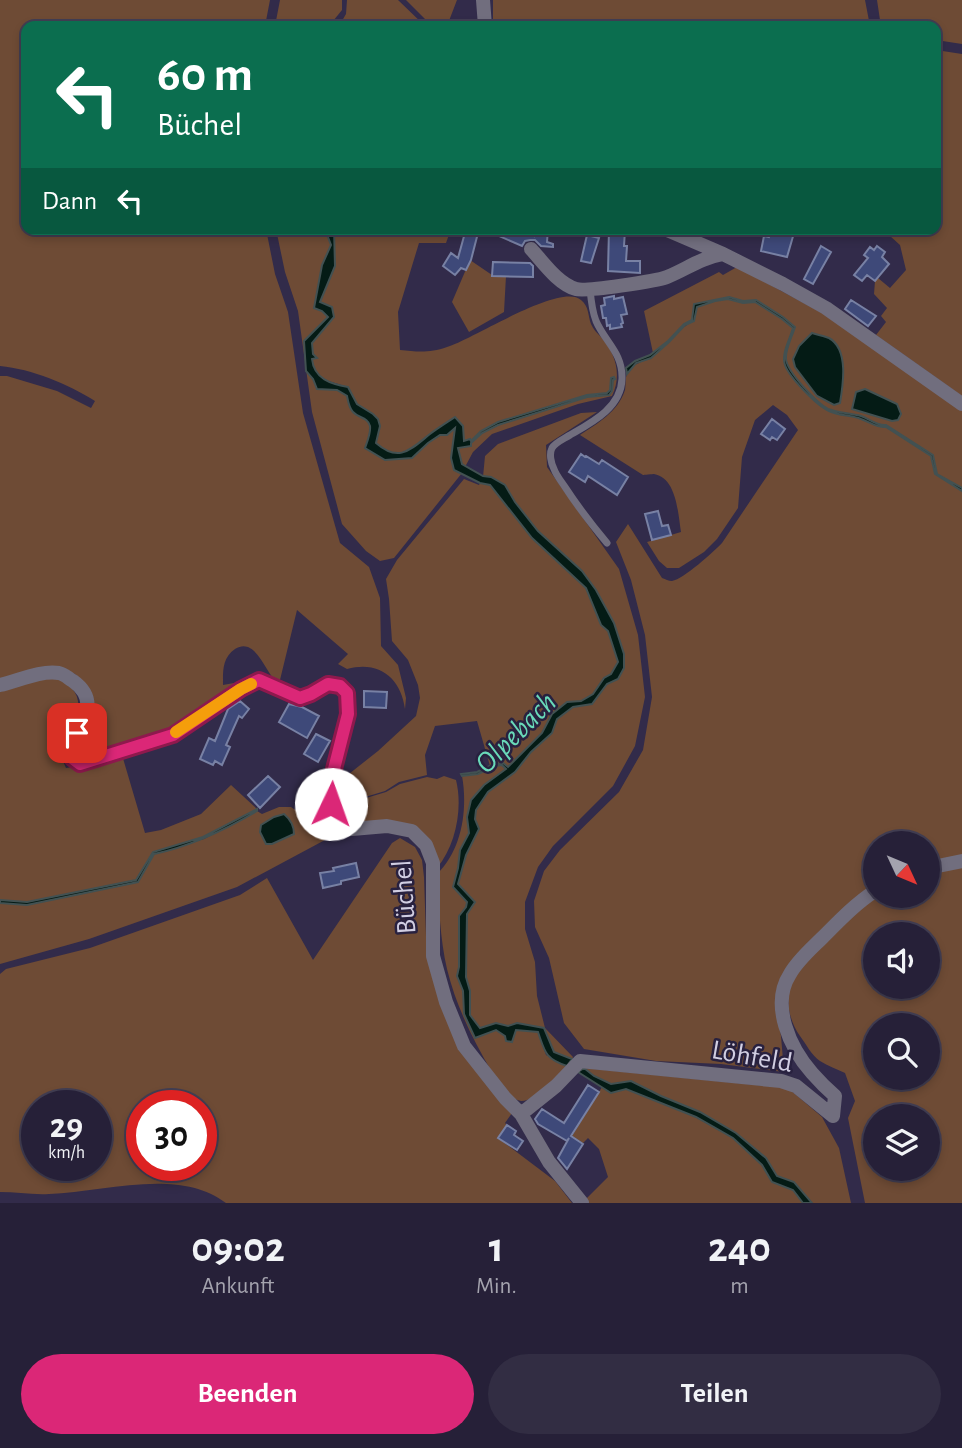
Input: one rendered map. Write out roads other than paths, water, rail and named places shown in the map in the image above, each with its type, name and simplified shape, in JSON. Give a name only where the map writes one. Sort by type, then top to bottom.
[{"type":"street","points":[[483,0],[485,21]]},
{"type":"street","points":[[679,235],[723,254],[826,308],[962,404]]},
{"type":"street","points":[[531,249],[559,279],[578,290],[649,282],[667,277],[695,262],[723,254]]},
{"type":"street","name":"Büchel","points":[[0,685],[42,674],[61,673],[83,688],[88,701],[86,716],[70,747],[72,758],[80,764],[173,735],[241,689],[259,680],[300,698],[328,684],[340,686],[347,693],[348,714],[334,769],[331,804],[339,820],[352,829],[387,826],[412,831],[426,845],[433,863],[433,956],[446,1002],[464,1046],[521,1114]]},
{"type":"street","points":[[940,866],[962,861]]},
{"type":"street","name":"Löhfeld","points":[[521,1114],[556,1086],[580,1061],[781,1081],[796,1086],[832,1116],[835,1096],[800,1057],[785,1027],[782,991],[798,963],[863,900]]},
{"type":"street","points":[[521,1114],[549,1162],[582,1203]]},
{"type":"lane","points":[[590,288],[596,322],[617,352],[621,364],[620,389],[615,400],[600,417],[558,442],[552,448],[550,456],[553,468],[580,510],[607,543]]},
{"type":"water label","name":"Olpebach","points":[[516,733]]}]
